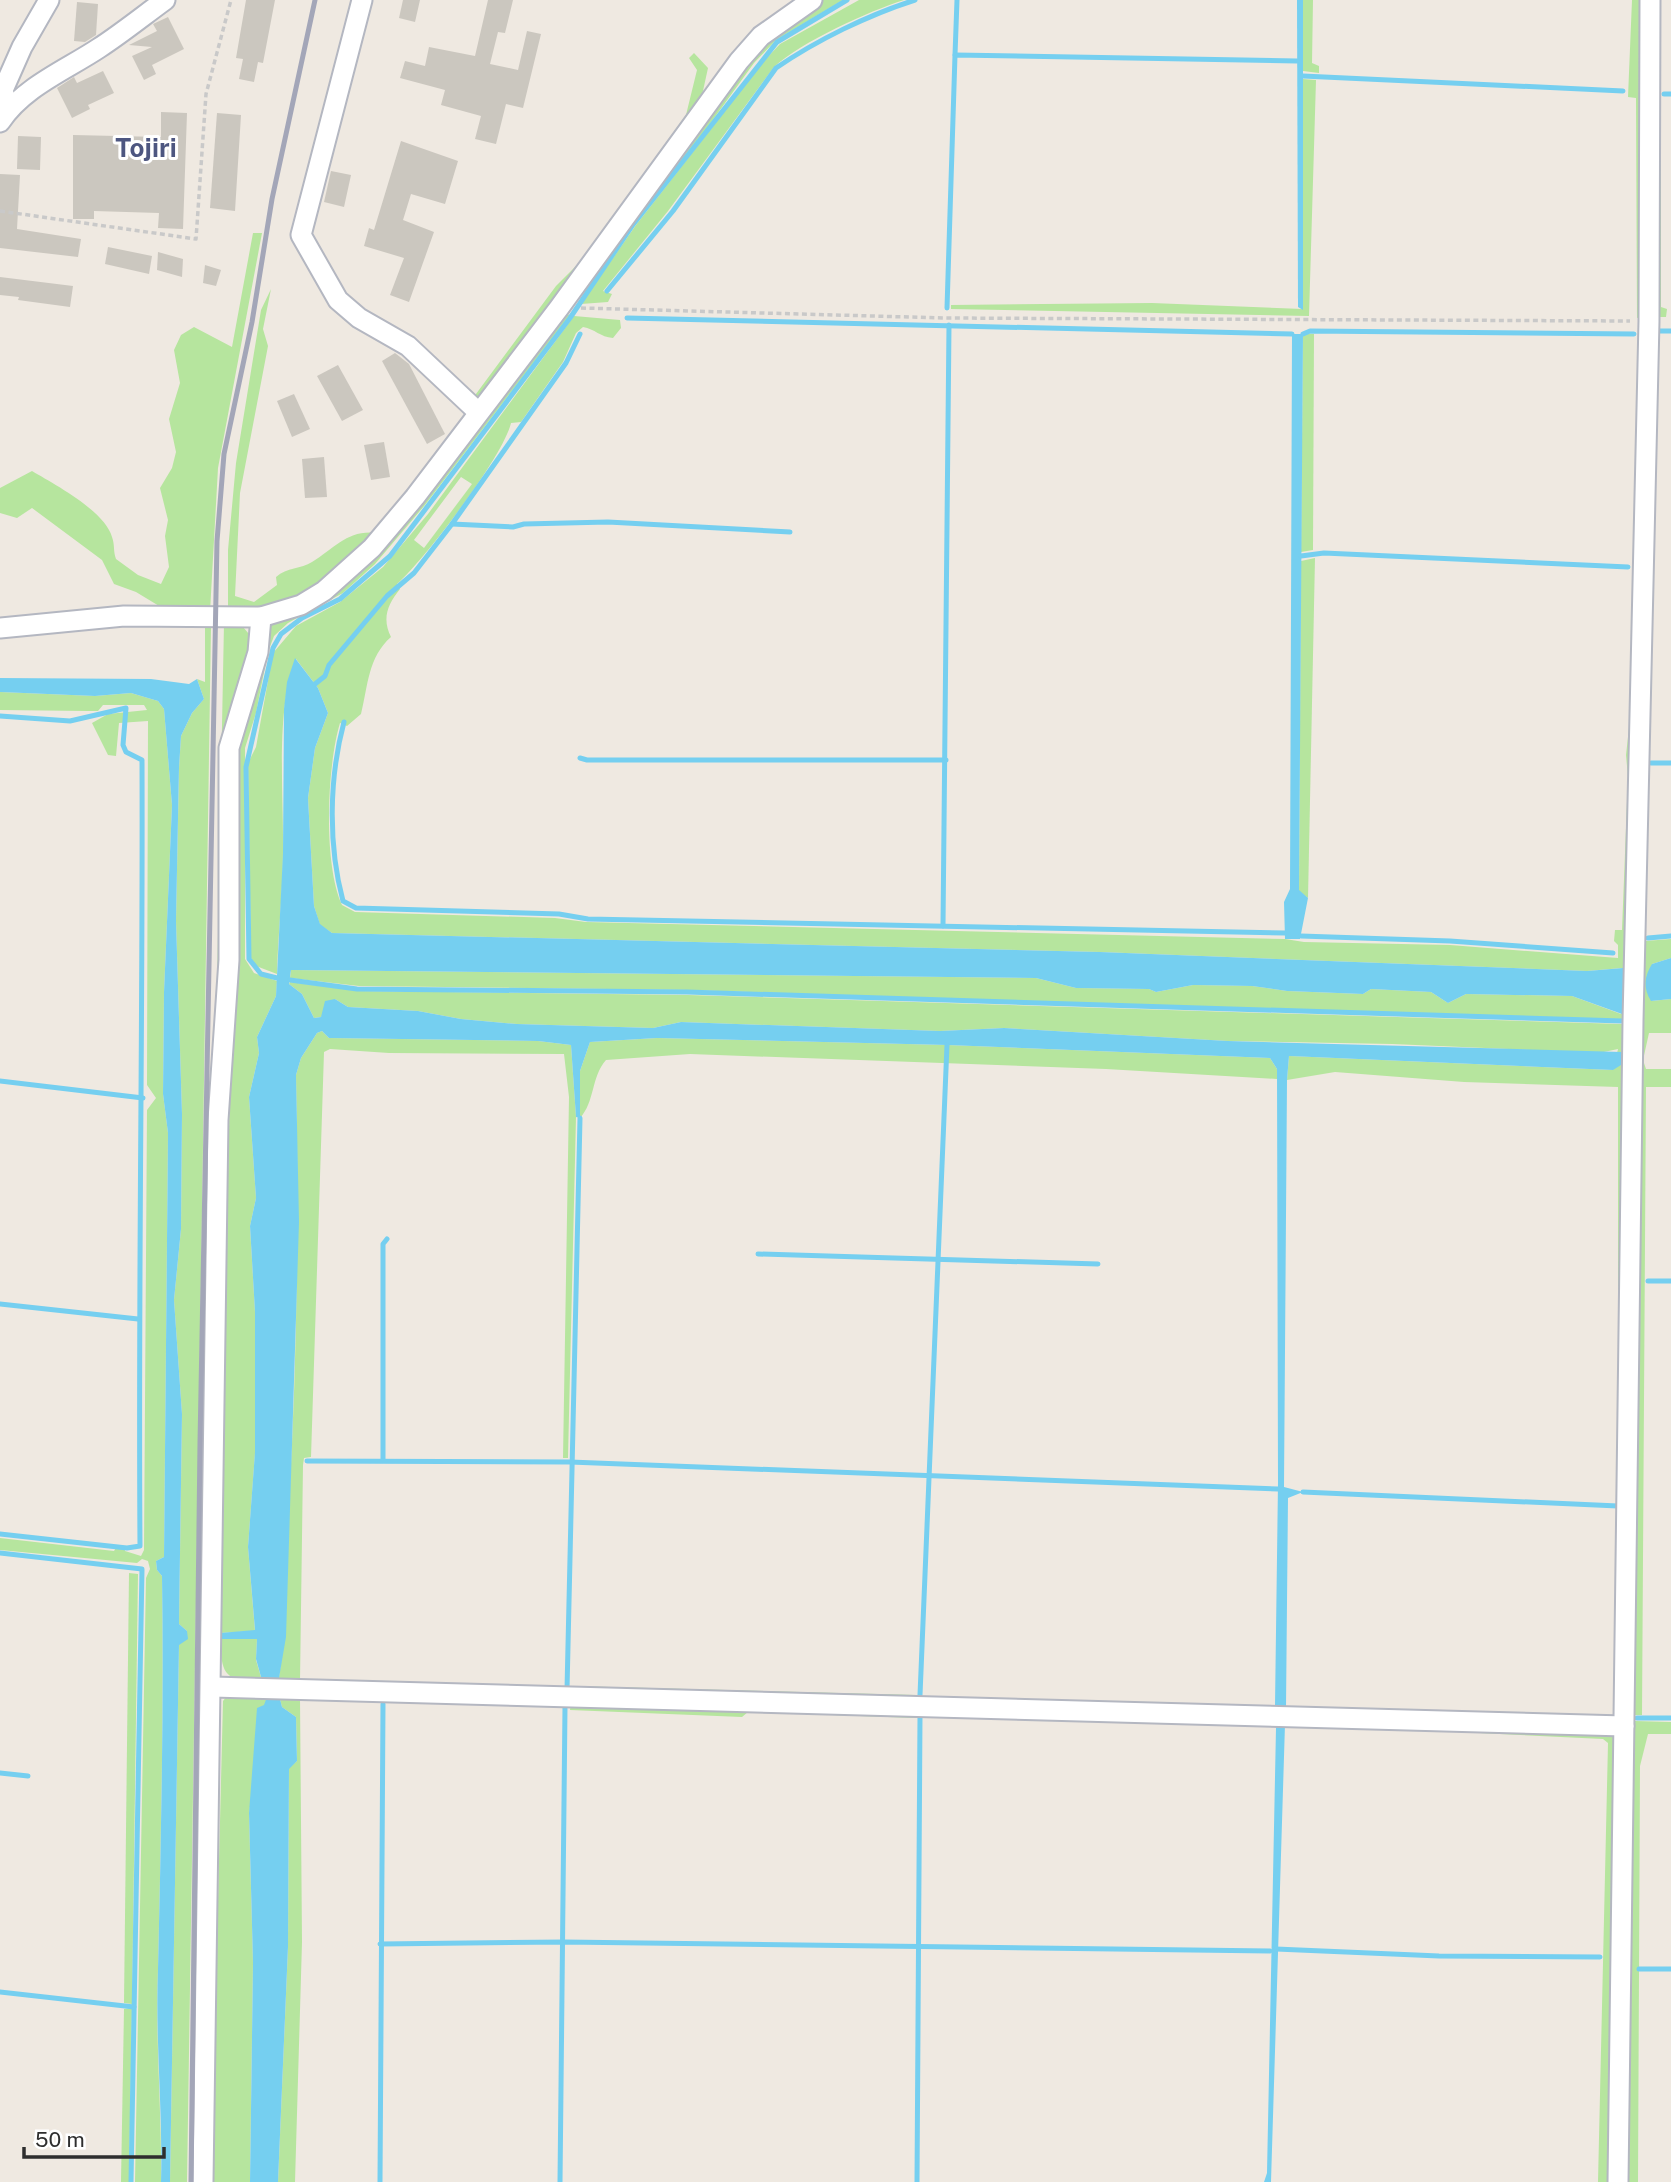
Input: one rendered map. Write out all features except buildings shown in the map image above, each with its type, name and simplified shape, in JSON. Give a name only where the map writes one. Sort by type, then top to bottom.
[{"type":"street","points":[[4,116],[3,90],[22,47],[49,0]]},
{"type":"street","points":[[4,116],[29,92],[100,48],[165,0]]},
{"type":"street","points":[[362,0],[301,235],[338,300],[359,318],[408,346],[477,411]]},
{"type":"street","points":[[0,628],[124,616],[261,617],[301,605],[349,572],[415,497],[477,411],[559,308],[739,61],[761,36],[812,0]]},
{"type":"street","points":[[1618,2182],[1633,1007],[1649,321],[1650,0]]},
{"type":"street","points":[[203,2182],[218,1120],[229,960],[229,748],[258,652],[261,617]]},
{"type":"street","points":[[212,1687],[1624,1726]]},
{"type":"path","points":[[0,211],[196,239],[206,94],[231,0]]},
{"type":"path","points":[[559,308],[945,318],[1649,321]]},
{"type":"green space","points":[[819,0],[843,0],[776,40],[754,63],[704,132],[621,235],[575,304],[570,303],[744,61]]},
{"type":"green space","points":[[859,0],[904,0],[836,28],[774,67],[668,211],[603,291],[612,294],[608,302],[581,304],[636,225],[763,62],[780,44]]},
{"type":"green space","points":[[1303,0],[1313,0],[1312,63],[1319,66],[1319,73],[1303,71]]},
{"type":"green space","points":[[1632,0],[1644,0],[1642,317],[1637,318],[1636,98],[1628,97]]},
{"type":"green space","points":[[1653,0],[1661,0],[1661,307],[1667,309],[1666,317],[1652,317]]},
{"type":"green space","points":[[694,53],[708,68],[701,100],[478,402],[473,398],[556,286],[580,262],[686,115],[697,70],[689,58]]},
{"type":"green space","points":[[1303,79],[1316,80],[1309,316],[951,309],[951,305],[1152,303],[1303,309]]},
{"type":"green space","points":[[253,233],[262,233],[218,468],[210,612],[169,612],[136,592],[114,584],[102,560],[32,508],[17,518],[0,513],[0,488],[32,471],[53,483],[100,518],[112,537],[116,559],[138,575],[161,584],[169,567],[165,536],[168,520],[160,488],[172,468],[176,452],[169,419],[180,383],[174,350],[181,335],[194,327],[232,347]]},
{"type":"green space","points":[[271,289],[263,329],[268,346],[240,493],[235,596],[254,602],[277,585],[276,577],[280,574],[312,562],[350,536],[378,533],[343,571],[278,609],[228,610],[228,550],[236,463],[261,310]]},
{"type":"green space","points":[[561,313],[570,315],[425,505],[375,564],[343,593],[288,623],[274,636],[268,652],[256,713],[245,748],[245,959],[254,973],[277,981],[276,996],[257,1037],[259,1053],[249,1097],[256,1198],[250,1226],[255,1312],[255,1453],[248,1547],[255,1631],[220,1633],[238,744],[267,626],[332,594],[354,578],[395,532]]},
{"type":"green space","points":[[574,316],[620,320],[621,328],[613,338],[583,327],[576,333],[563,362],[521,422],[511,423],[505,439],[479,482],[426,553],[397,584],[400,589],[389,606],[386,618],[391,637],[373,663],[361,714],[347,726],[340,723],[332,764],[329,815],[332,865],[342,905],[355,912],[555,918],[586,922],[1450,945],[1618,958],[1618,945],[1614,941],[1615,930],[1622,930],[1628,777],[1626,755],[1634,683],[1638,328],[1642,328],[1619,1713],[1614,1712],[1618,1500],[1618,1087],[1464,1082],[1335,1072],[1287,1080],[1289,1056],[1613,1070],[1618,1049],[1599,1053],[1392,1044],[1228,1041],[1004,1028],[940,1031],[681,1022],[653,1028],[517,1024],[461,1019],[418,1011],[348,1007],[335,999],[321,1017],[314,1018],[302,994],[289,984],[359,991],[688,995],[1622,1024],[1627,1021],[688,990],[359,986],[290,978],[291,970],[1036,978],[1076,988],[1149,989],[1156,992],[1193,985],[1252,986],[1287,991],[1363,994],[1371,989],[1431,992],[1448,1003],[1466,994],[1572,996],[1621,1014],[1625,992],[1622,968],[1587,971],[1100,952],[332,933],[320,925],[314,906],[308,798],[315,748],[328,713],[318,688],[296,659],[289,679],[283,727],[283,866],[277,974],[256,966],[251,958],[248,763],[256,747],[273,653],[296,626],[340,602],[383,567],[428,514]],"holes":[[[461,477],[472,484],[424,548],[414,540]]]},
{"type":"green space","points":[[1658,328],[1644,935],[1645,941],[1671,939],[1671,958],[1652,964],[1651,1001],[1671,999],[1671,1033],[1649,1033],[1643,1060],[1646,1069],[1671,1069],[1671,1087],[1646,1087],[1642,1715],[1632,1715],[1638,1060]]},
{"type":"green space","points":[[1303,334],[1314,334],[1313,550],[1301,552]]},
{"type":"green space","points":[[1315,558],[1308,898],[1299,891],[1301,561]]},
{"type":"green space","points":[[224,623],[243,627],[254,640],[240,706],[215,1089]]},
{"type":"green space","points":[[205,625],[211,626],[187,2182],[170,2182],[179,1644],[187,1631],[179,1624],[182,1414],[174,1300],[181,1229],[182,1114],[176,921],[179,768],[181,736],[192,713],[204,699],[197,679],[205,682]]},
{"type":"green space","points":[[0,692],[95,696],[131,693],[158,701],[164,709],[172,805],[164,992],[163,1094],[168,1133],[164,1557],[156,1561],[157,1570],[162,1576],[163,1625],[157,1996],[161,2182],[135,2182],[146,1578],[150,1569],[148,1561],[142,1559],[137,1563],[0,1550],[0,1538],[114,1551],[117,1546],[124,1546],[125,1551],[141,1556],[144,1550],[147,1110],[156,1098],[147,1085],[148,721],[119,723],[116,756],[108,755],[92,723],[108,714],[147,710],[144,705],[103,705],[98,711],[0,710]]},
{"type":"green space","points":[[322,1031],[329,1038],[538,1041],[571,1045],[576,1117],[568,1458],[563,1458],[569,1097],[564,1054],[389,1053],[330,1049],[324,1052],[311,1457],[304,1458],[303,1465],[300,1681],[278,1684],[285,1617],[296,1343],[296,1075],[301,1058],[317,1033]]},
{"type":"green space","points":[[657,1038],[947,1045],[1270,1058],[1277,1069],[1277,1079],[1106,1069],[690,1054],[606,1060],[598,1074],[585,1112],[580,1118],[580,1071],[590,1042]]},
{"type":"green space","points":[[129,1573],[138,1574],[132,2004],[124,2003]]},
{"type":"green space","points":[[221,1639],[257,1639],[256,1660],[263,1684],[241,1681],[228,1674],[222,1662]]},
{"type":"green space","points":[[572,1686],[916,1695],[916,1702],[571,1694]]},
{"type":"green space","points":[[227,1696],[267,1697],[249,1813],[253,1963],[250,2182],[211,2182],[223,1701]]},
{"type":"green space","points":[[300,1698],[302,1942],[295,2182],[278,2182],[288,1947],[289,1768],[297,1761],[296,1717],[282,1707],[280,1699]]},
{"type":"green space","points":[[571,1703],[917,1709],[916,1718],[748,1712],[742,1717],[570,1710]]},
{"type":"green space","points":[[1635,1721],[1671,1722],[1671,1734],[1648,1734],[1640,1766],[1638,2182],[1626,2182]]},
{"type":"green space","points":[[1273,1723],[1614,1732],[1611,2182],[1598,2182],[1608,1743],[1603,1739]]},
{"type":"green space","points":[[132,2008],[129,2182],[121,2182],[124,2009]]},
{"type":"water","points":[[1297,0],[1303,0],[1303,310],[1298,307]]},
{"type":"water","points":[[1292,334],[1303,334],[1299,890],[1308,898],[1300,939],[1285,939],[1284,902],[1290,889]]},
{"type":"water","points":[[295,658],[318,688],[328,713],[315,748],[308,798],[314,906],[320,924],[332,933],[1100,952],[1587,971],[1623,968],[1625,992],[1622,1014],[1572,996],[1466,994],[1448,1003],[1431,992],[1371,989],[1363,994],[1287,991],[1252,986],[1193,985],[1156,992],[1149,989],[1076,988],[1036,978],[291,970],[289,984],[302,994],[314,1018],[321,1017],[325,1001],[335,999],[348,1007],[418,1011],[461,1019],[517,1024],[653,1028],[681,1022],[940,1031],[1004,1028],[1228,1041],[1622,1052],[1621,1065],[1613,1070],[1289,1056],[1284,1487],[1303,1492],[1288,1498],[1286,1707],[1275,1706],[1278,1483],[1277,1069],[1270,1058],[947,1045],[657,1038],[590,1042],[580,1071],[580,1118],[576,1117],[571,1045],[538,1041],[329,1038],[322,1031],[317,1033],[301,1058],[296,1075],[299,1222],[286,1637],[278,1684],[263,1684],[256,1659],[257,1639],[221,1639],[220,1633],[255,1630],[248,1547],[255,1452],[255,1312],[250,1226],[256,1198],[249,1097],[259,1053],[257,1037],[276,996],[283,853],[284,709],[287,682]]},
{"type":"water","points":[[0,678],[151,679],[189,684],[197,679],[204,699],[192,713],[181,736],[179,768],[176,921],[182,1114],[181,1229],[174,1300],[182,1414],[179,1624],[187,1631],[188,1639],[179,1645],[170,2182],[161,2182],[157,1996],[163,1625],[162,1576],[157,1570],[156,1561],[164,1557],[168,1133],[163,1094],[164,992],[172,805],[164,709],[158,701],[131,693],[95,696],[0,692]]},
{"type":"water","points":[[1671,958],[1671,999],[1651,1001],[1646,987],[1649,969],[1652,964]]},
{"type":"water","points":[[267,1697],[280,1699],[282,1707],[296,1717],[297,1761],[289,1769],[288,1947],[278,2182],[250,2182],[253,1963],[249,1813],[257,1708],[264,1705]]},
{"type":"water","points":[[1273,1723],[1285,1724],[1271,2182],[1264,2182],[1267,2173],[1276,1728]]},
{"type":"waterway","points":[[277,978],[261,974],[249,959],[246,767],[273,648],[281,634],[302,618],[340,599],[390,556],[570,318],[632,226],[777,42],[847,0]]},
{"type":"waterway","points":[[607,291],[673,211],[776,68],[843,29],[915,0]]},
{"type":"waterway","points":[[955,55],[957,0]]},
{"type":"waterway","points":[[947,308],[955,55],[1297,61]]},
{"type":"waterway","points":[[1303,76],[1623,91]]},
{"type":"waterway","points":[[1664,94],[1671,94]]},
{"type":"waterway","points":[[627,318],[1292,334]]},
{"type":"waterway","points":[[943,926],[949,325]]},
{"type":"waterway","points":[[1303,334],[1310,331],[1634,334]]},
{"type":"waterway","points":[[1658,331],[1671,331]]},
{"type":"waterway","points":[[315,684],[325,676],[329,665],[387,596],[414,573],[452,524],[566,363],[580,334]]},
{"type":"waterway","points":[[452,524],[513,527],[524,524],[608,522],[790,532]]},
{"type":"waterway","points":[[1301,556],[1324,553],[1628,567]]},
{"type":"waterway","points":[[0,716],[70,721],[126,708],[123,745],[126,752],[142,760],[140,1546],[127,1548],[0,1534]]},
{"type":"waterway","points":[[344,722],[335,766],[333,835],[343,901],[356,908],[559,914],[588,919],[1285,933]]},
{"type":"waterway","points":[[580,758],[946,760]]},
{"type":"waterway","points":[[1651,763],[1671,763]]},
{"type":"waterway","points":[[1301,936],[1450,941],[1613,953]]},
{"type":"waterway","points":[[1648,938],[1671,936]]},
{"type":"waterway","points":[[290,980],[357,989],[687,992],[1622,1021]]},
{"type":"waterway","points":[[920,1695],[947,1045]]},
{"type":"waterway","points":[[0,1081],[143,1098]]},
{"type":"waterway","points":[[567,1690],[580,1118]]},
{"type":"waterway","points":[[383,1460],[383,1244],[387,1239]]},
{"type":"waterway","points":[[758,1254],[1098,1264]]},
{"type":"waterway","points":[[1648,1281],[1671,1281]]},
{"type":"waterway","points":[[0,1304],[138,1319]]},
{"type":"waterway","points":[[307,1461],[570,1462],[1278,1489]]},
{"type":"waterway","points":[[1303,1492],[1618,1506]]},
{"type":"waterway","points":[[0,1553],[142,1569],[131,2182]]},
{"type":"waterway","points":[[380,2182],[383,1704]]},
{"type":"waterway","points":[[560,2182],[565,1707]]},
{"type":"waterway","points":[[917,2182],[920,1716]]},
{"type":"waterway","points":[[1637,1718],[1671,1718]]},
{"type":"waterway","points":[[0,1773],[28,1776]]},
{"type":"waterway","points":[[380,1944],[564,1942],[1270,1951]]},
{"type":"waterway","points":[[1276,1949],[1439,1956],[1600,1957]]},
{"type":"waterway","points":[[1639,1969],[1671,1969]]},
{"type":"waterway","points":[[0,1992],[134,2007]]},
{"type":"railway","points":[[191,2182],[200,1443],[217,541],[224,454],[252,322],[272,199],[315,0]]},
{"type":"district","name":"Tojiri","points":[[146,147]]}]
